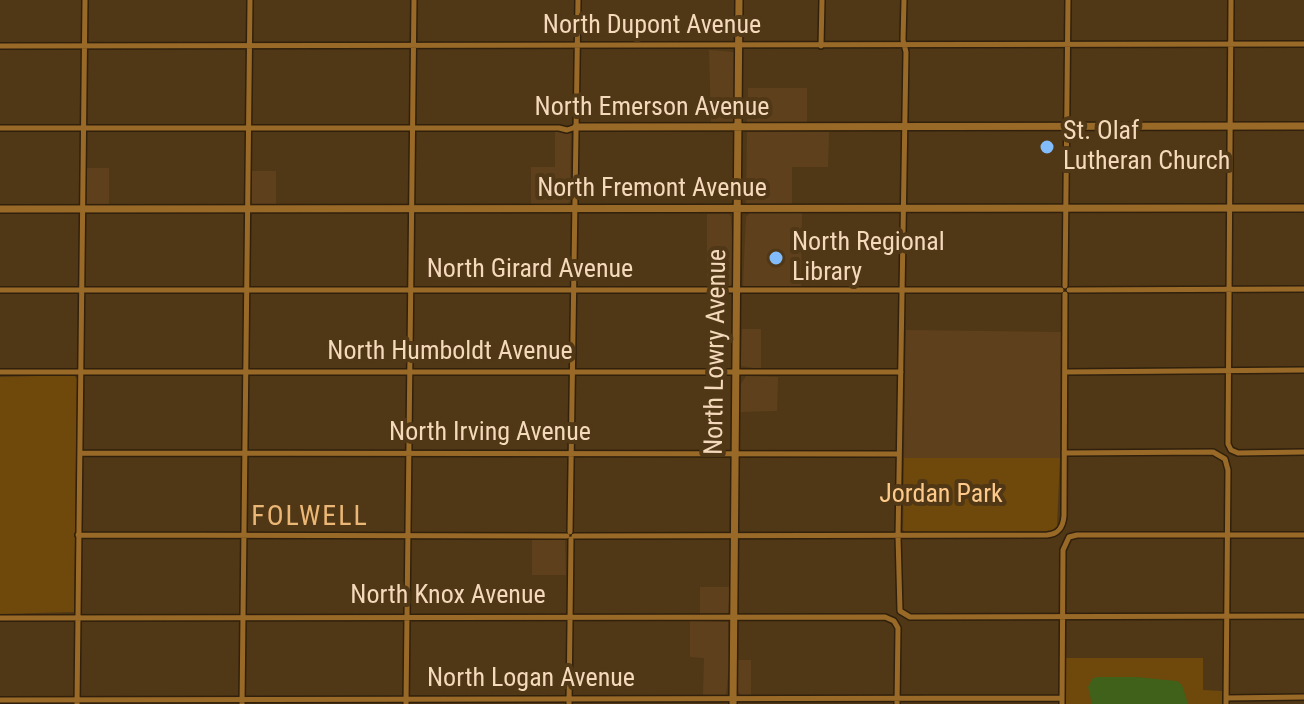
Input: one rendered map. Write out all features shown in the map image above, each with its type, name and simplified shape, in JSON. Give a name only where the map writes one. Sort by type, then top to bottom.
[{"type":"street","points":[[77,702],[85,0]]},
{"type":"street","points":[[242,701],[250,0]]},
{"type":"street","points":[[406,701],[414,0]]},
{"type":"street","points":[[569,701],[578,0]]},
{"type":"street","name":"North Lowry Avenue","points":[[733,702],[739,0]]},
{"type":"street","points":[[821,46],[822,0]]},
{"type":"street","points":[[904,0],[905,127],[898,536],[898,605],[902,613],[910,617],[1304,616]]},
{"type":"street","points":[[78,535],[898,536],[1047,535],[1059,531],[1064,516],[1068,0]]},
{"type":"street","points":[[1231,0],[1228,438],[1231,450],[1243,453],[1304,452]]},
{"type":"street","name":"North Dupont Avenue","points":[[0,46],[1304,44]]},
{"type":"street","name":"North Emerson Avenue","points":[[0,128],[413,127],[567,130],[576,127],[1304,126]]},
{"type":"street","name":"North Fremont Avenue","points":[[0,209],[1304,208]]},
{"type":"street","name":"North Girard Avenue","points":[[0,290],[1304,289]]},
{"type":"street","points":[[1065,372],[1304,370]]},
{"type":"street","name":"North Humboldt Avenue","points":[[0,372],[901,372]]},
{"type":"street","points":[[1064,453],[1213,452],[1224,457],[1227,465],[1226,701],[1304,697]]},
{"type":"street","name":"North Irving Avenue","points":[[80,453],[899,454]]},
{"type":"street","points":[[1062,701],[1063,550],[1067,539],[1077,535],[1304,535]]},
{"type":"street","name":"North Knox Avenue","points":[[0,618],[885,617],[894,621],[898,631],[897,701]]},
{"type":"street","name":"North Logan Avenue","points":[[0,700],[1062,701]]},
{"type":"shaded area","points":[[709,50],[734,52],[734,121],[731,124],[711,124]]},
{"type":"shaded area","points":[[748,88],[807,88],[807,124],[747,124]]},
{"type":"shaded area","points":[[555,132],[569,132],[571,135],[570,201],[567,205],[531,204],[531,167],[555,167]]},
{"type":"shaded area","points":[[747,132],[829,132],[828,167],[792,167],[792,206],[746,205]]},
{"type":"shaded area","points":[[86,168],[109,168],[109,205],[86,206]]},
{"type":"shaded area","points":[[250,171],[276,171],[276,205],[250,204]]},
{"type":"shaded area","points":[[750,213],[802,213],[801,287],[747,288],[743,285],[746,217]]},
{"type":"shaded area","points":[[707,214],[729,214],[731,217],[734,281],[729,287],[707,287]]},
{"type":"shaded area","points":[[742,329],[761,329],[761,369],[741,366]]},
{"type":"shaded area","points":[[906,330],[1061,332],[1060,458],[904,458]]},
{"type":"shaded area","points":[[746,376],[778,377],[777,411],[740,412],[741,384]]},
{"type":"shaded area","points":[[532,540],[565,540],[566,575],[532,575]]},
{"type":"shaded area","points":[[700,587],[730,587],[728,613],[700,614]]},
{"type":"shaded area","points":[[690,621],[728,622],[726,695],[703,696],[704,658],[690,657]]},
{"type":"shaded area","points":[[738,660],[751,660],[751,695],[741,695],[738,691]]},
{"type":"shaded area","points":[[1093,678],[1177,681],[1182,685],[1188,704],[1092,704],[1088,687]]},
{"type":"green space","points":[[74,375],[77,379],[74,612],[0,614],[0,377]]},
{"type":"green space","name":"Jordan Park","points":[[904,458],[1060,458],[1057,527],[1051,531],[906,533],[903,530]]},
{"type":"green space","points":[[1065,658],[1203,658],[1203,690],[1222,691],[1222,704],[1065,704]]},
{"type":"place","name":"St. Olaf Lutheran Church","points":[[1047,147]]},
{"type":"place","name":"North Regional Library","points":[[776,258]]},
{"type":"district","name":"FOLWELL","points":[[310,518]]}]
